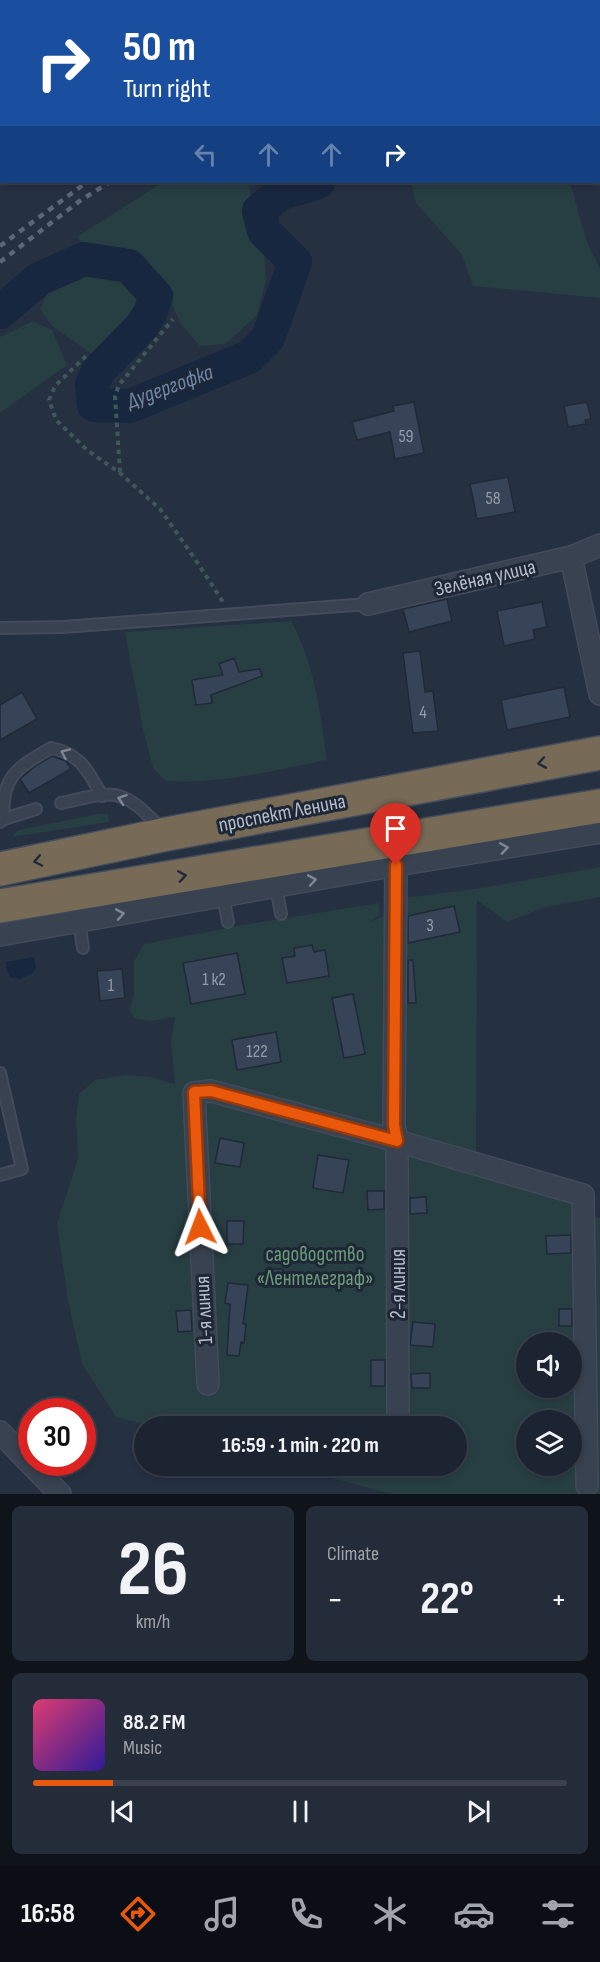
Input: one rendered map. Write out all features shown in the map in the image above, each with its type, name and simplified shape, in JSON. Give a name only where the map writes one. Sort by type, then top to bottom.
[{"type":"highway","name":"проспект Ленина","points":[[0,869],[167,834],[600,753]]},
{"type":"highway","points":[[0,906],[600,806]]},
{"type":"street","name":"Зелёная улица","points":[[368,604],[571,557],[600,545]]},
{"type":"street","points":[[571,557],[600,694]]},
{"type":"street","points":[[0,935],[396,865],[600,832]]},
{"type":"street","name":"2-я линия","points":[[396,865],[394,1125],[397,1141],[398,1416]]},
{"type":"street","name":"1-я линия","points":[[208,1384],[194,1092],[211,1091],[397,1141]]},
{"type":"street","points":[[397,1141],[583,1195],[587,1485]]},
{"type":"street","points":[[0,1432],[60,1494]]},
{"type":"lane","points":[[0,628],[63,627],[368,604]]},
{"type":"lane","points":[[36,809],[2,820],[1,804],[5,783],[18,768],[51,748],[68,752],[88,770],[102,795]]},
{"type":"lane","points":[[61,803],[102,795],[120,796],[135,804],[167,834]]},
{"type":"lane","points":[[276,886],[281,914]]},
{"type":"lane","points":[[223,896],[228,922]]},
{"type":"lane","points":[[79,921],[83,948]]},
{"type":"lane","points":[[0,1073],[22,1169],[0,1175]]},
{"type":"path","points":[[120,473],[115,396],[119,385],[172,319]]},
{"type":"path","points":[[86,356],[55,386],[49,400],[56,420],[87,450],[120,473],[160,509],[230,613]]},
{"type":"green space","points":[[161,183],[251,183],[249,185],[254,221],[264,254],[266,280],[257,315],[226,344],[200,346],[181,324],[168,296],[147,267],[127,256],[88,249],[77,237]]},
{"type":"green space","points":[[411,183],[570,183],[587,242],[600,269],[600,298],[473,286],[462,255],[416,203]]},
{"type":"green space","points":[[103,270],[130,279],[141,294],[135,317],[96,357],[52,326],[40,309],[53,282],[73,272]]},
{"type":"green space","points":[[33,321],[52,330],[67,365],[0,413],[0,337]]},
{"type":"green space","points":[[291,621],[311,671],[327,760],[226,779],[165,781],[153,768],[143,729],[125,632]]},
{"type":"green space","points":[[108,814],[109,822],[12,837],[18,830]]},
{"type":"green space","name":"садоводство «Лентелеграф»","points":[[600,867],[600,897],[546,907],[507,922],[477,900],[476,1157],[584,1189],[587,1215],[600,1218],[600,1494],[391,1494],[325,1476],[467,1476],[467,1416],[134,1416],[134,1422],[116,1417],[82,1364],[68,1301],[57,1224],[78,1158],[76,1119],[79,1094],[95,1080],[126,1075],[150,1077],[175,1084],[171,1041],[175,1017],[151,1021],[134,1018],[129,1010],[134,995],[134,961],[144,944],[379,903],[380,915],[369,922],[403,908],[404,898],[474,889]]},
{"type":"water","points":[[34,957],[36,967],[33,973],[20,979],[10,977],[6,962]]},
{"type":"building","points":[[414,402],[424,453],[395,459],[390,432],[357,440],[352,422],[394,411],[393,406]]},
{"type":"building","points":[[587,402],[591,419],[585,420],[586,424],[568,427],[564,406]]},
{"type":"building","points":[[508,477],[515,512],[477,519],[470,484]]},
{"type":"building","points":[[447,599],[452,621],[409,632],[403,609]]},
{"type":"building","points":[[542,602],[547,627],[533,630],[535,639],[504,646],[497,611]]},
{"type":"building","points":[[420,651],[425,692],[433,691],[438,731],[413,733],[403,653]]},
{"type":"building","points":[[234,658],[239,672],[260,669],[262,676],[211,695],[212,703],[196,705],[192,680],[223,675],[219,664]]},
{"type":"building","points":[[564,687],[570,717],[507,730],[501,700]]},
{"type":"building","points":[[22,692],[37,719],[0,740],[0,705]]},
{"type":"building","points":[[52,756],[66,761],[71,769],[29,793],[20,779]]},
{"type":"building","points":[[454,906],[460,932],[408,943],[408,916]]},
{"type":"building","points":[[312,945],[314,952],[325,950],[329,976],[287,983],[282,958],[295,956],[294,948]]},
{"type":"building","points":[[237,953],[245,994],[191,1004],[183,963]]},
{"type":"building","points":[[408,960],[413,960],[416,1003],[408,1003]]},
{"type":"building","points":[[122,969],[125,998],[100,1001],[97,971]]},
{"type":"building","points":[[353,994],[365,1054],[344,1058],[332,998]]},
{"type":"building","points":[[276,1032],[281,1062],[237,1070],[232,1040]]},
{"type":"building","points":[[220,1138],[244,1143],[240,1167],[215,1163]]},
{"type":"building","points":[[318,1155],[349,1160],[343,1193],[313,1188]]},
{"type":"building","points":[[367,1191],[384,1191],[384,1209],[368,1210]]},
{"type":"building","points":[[426,1197],[427,1213],[410,1214],[410,1198]]},
{"type":"building","points":[[227,1221],[244,1221],[243,1244],[227,1244]]},
{"type":"building","points":[[571,1235],[571,1253],[547,1254],[546,1236]]},
{"type":"building","points":[[266,1269],[283,1269],[283,1285],[266,1285]]},
{"type":"building","points":[[228,1283],[248,1285],[243,1324],[246,1324],[244,1343],[241,1342],[239,1356],[227,1355],[230,1304],[225,1303]]},
{"type":"building","points":[[559,1309],[572,1309],[572,1326],[559,1326]]},
{"type":"building","points":[[191,1310],[192,1331],[178,1332],[176,1311]]},
{"type":"building","points":[[413,1322],[435,1324],[433,1347],[410,1345]]},
{"type":"building","points":[[371,1360],[385,1360],[385,1386],[371,1386]]},
{"type":"building","points":[[430,1373],[430,1388],[412,1388],[411,1374]]},
{"type":"waterway","name":"Дудергофка","points":[[0,312],[39,279],[84,259],[129,266],[156,296],[150,313],[141,327],[98,371],[92,385],[94,405],[130,406],[249,357],[268,338],[295,262],[264,231],[259,211],[279,194],[315,183]]},
{"type":"railway","points":[[0,246],[86,183]]},
{"type":"railway","points":[[0,262],[81,200],[108,183]]},
{"type":"route","points":[[200,1227],[194,1092],[211,1091],[397,1141],[394,1125],[396,865]]}]
